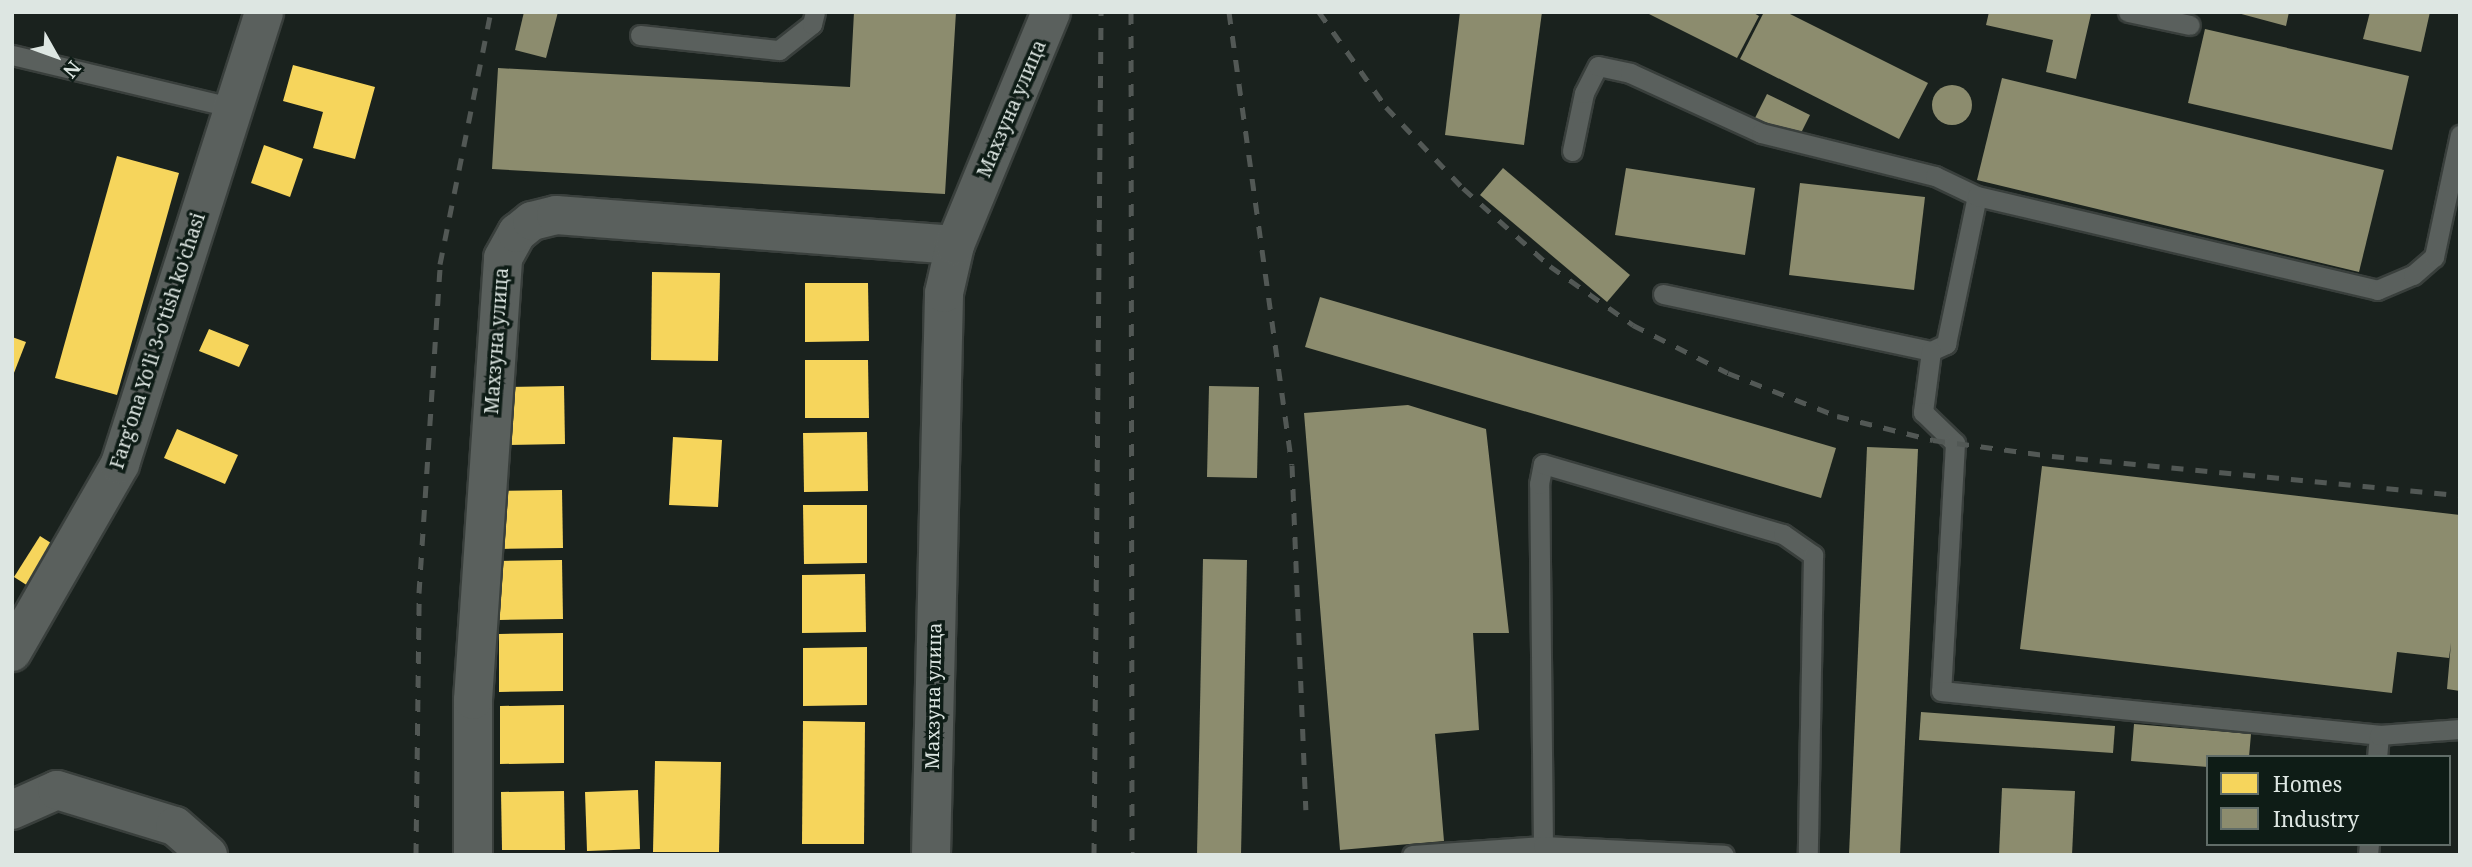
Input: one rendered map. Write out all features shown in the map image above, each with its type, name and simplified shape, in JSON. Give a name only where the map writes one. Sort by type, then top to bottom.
[{"type":"street","name":"Farg'ona Yo'li 3-o'tish ko'chasi","points":[[12,652],[120,464],[264,12]]},
{"type":"street","name":"Махзуна улица","points":[[930,855],[944,293],[955,245],[1051,12]]},
{"type":"street","name":"Махзуна улица","points":[[473,855],[472,700],[502,272],[506,249],[517,233],[531,221],[556,215],[955,245]]},
{"type":"street","points":[[12,810],[57,790],[175,826],[208,855]]},
{"type":"lane","points":[[640,35],[779,50],[812,24],[815,12]]},
{"type":"lane","points":[[2128,12],[2190,25]]},
{"type":"lane","points":[[12,55],[233,108]]},
{"type":"lane","points":[[1572,151],[1584,93],[1598,66],[1630,73],[1761,133],[1935,176],[1977,196],[2377,290],[2413,275],[2434,257],[2460,135]]},
{"type":"lane","points":[[1663,294],[1931,351],[1946,344],[1977,196]]},
{"type":"lane","points":[[1931,351],[1923,412],[1955,443],[1941,691],[2379,735],[2460,729]]},
{"type":"lane","points":[[1543,846],[1539,484],[1543,464],[1783,534],[1813,555],[1808,855]]},
{"type":"lane","points":[[2377,755],[2379,735]]},
{"type":"lane","points":[[1412,855],[1543,846],[1724,855]]},
{"type":"building: Homes","points":[[293,65],[375,87],[355,159],[313,148],[323,112],[283,101]]},
{"type":"building: Homes","points":[[264,145],[303,159],[290,197],[251,183]]},
{"type":"building: Homes","points":[[117,156],[179,173],[117,395],[55,378]]},
{"type":"building: Homes","points":[[652,272],[720,273],[718,361],[651,360]]},
{"type":"building: Homes","points":[[805,283],[868,283],[869,341],[805,342]]},
{"type":"building: Homes","points":[[209,329],[249,345],[239,367],[199,351]]},
{"type":"building: Homes","points":[[12,337],[26,342],[12,378]]},
{"type":"building: Homes","points":[[805,360],[868,360],[869,418],[805,418]]},
{"type":"building: Homes","points":[[564,386],[565,444],[501,445],[501,387]]},
{"type":"building: Homes","points":[[177,429],[238,455],[225,484],[164,458]]},
{"type":"building: Homes","points":[[867,432],[868,491],[804,492],[803,433]]},
{"type":"building: Homes","points":[[673,437],[722,440],[718,507],[669,505]]},
{"type":"building: Homes","points":[[562,490],[563,548],[499,549],[499,491]]},
{"type":"building: Homes","points":[[803,505],[867,505],[867,563],[804,564]]},
{"type":"building: Homes","points":[[40,536],[62,550],[36,591],[14,577]]},
{"type":"building: Homes","points":[[562,560],[563,619],[499,620],[498,561]]},
{"type":"building: Homes","points":[[865,574],[866,632],[802,633],[802,575]]},
{"type":"building: Homes","points":[[563,633],[563,691],[499,692],[499,634]]},
{"type":"building: Homes","points":[[867,647],[867,705],[803,706],[803,648]]},
{"type":"building: Homes","points":[[564,705],[564,763],[500,764],[500,706]]},
{"type":"building: Homes","points":[[803,721],[865,722],[864,844],[802,844]]},
{"type":"building: Homes","points":[[655,761],[721,762],[719,852],[653,852]]},
{"type":"building: Homes","points":[[638,790],[640,849],[587,851],[585,792]]},
{"type":"building: Homes","points":[[564,791],[565,850],[502,850],[501,792]]},
{"type":"building: Industry","points":[[524,12],[558,12],[546,58],[515,50]]},
{"type":"building: Industry","points":[[854,12],[956,12],[945,194],[492,169],[498,68],[850,87]]},
{"type":"building: Industry","points":[[1460,12],[1542,12],[1524,145],[1445,135]]},
{"type":"building: Industry","points":[[1645,12],[1752,12],[1759,16],[1737,58]]},
{"type":"building: Industry","points":[[1764,12],[1786,12],[1928,83],[1899,139],[1740,59]]},
{"type":"building: Industry","points":[[1989,12],[2091,14],[2076,79],[2046,72],[2053,40],[1986,25]]},
{"type":"building: Industry","points":[[2234,12],[2289,12],[2286,26]]},
{"type":"building: Industry","points":[[2370,12],[2430,12],[2421,52],[2363,39]]},
{"type":"building: Industry","points":[[2205,29],[2409,76],[2392,150],[2188,103]]},
{"type":"building: Industry","points":[[2002,78],[2384,170],[2359,272],[1977,180]]},
{"type":"building: Industry","points":[[1952,85],[1966,91],[1972,105],[1966,119],[1952,125],[1938,119],[1932,105],[1938,91]]},
{"type":"building: Industry","points":[[1767,94],[1810,115],[1798,139],[1755,118]]},
{"type":"building: Industry","points":[[1503,168],[1630,275],[1607,302],[1480,195]]},
{"type":"building: Industry","points":[[1626,168],[1755,188],[1745,255],[1615,235]]},
{"type":"building: Industry","points":[[1800,183],[1925,197],[1914,290],[1789,275]]},
{"type":"building: Industry","points":[[1320,297],[1836,448],[1821,498],[1305,347]]},
{"type":"building: Industry","points":[[1209,386],[1259,387],[1257,478],[1207,477]]},
{"type":"building: Industry","points":[[1408,405],[1486,429],[1509,633],[1473,633],[1479,730],[1435,734],[1444,841],[1340,850],[1304,413]]},
{"type":"building: Industry","points":[[1867,447],[1918,449],[1900,855],[1849,855]]},
{"type":"building: Industry","points":[[2042,466],[2460,515],[2460,691],[2447,689],[2451,643],[2449,658],[2397,652],[2392,693],[2020,649]]},
{"type":"building: Industry","points":[[1203,559],[1247,560],[1241,855],[1197,855]]},
{"type":"building: Industry","points":[[1921,712],[2115,726],[2113,753],[1919,740]]},
{"type":"building: Industry","points":[[2134,724],[2251,734],[2249,755],[2206,755],[2206,767],[2131,761]]},
{"type":"building: Industry","points":[[2002,788],[2075,791],[2072,855],[1999,855]]},
{"type":"railway","points":[[416,855],[419,593],[440,264],[491,12]]},
{"type":"railway","points":[[1094,855],[1101,12]]},
{"type":"railway","points":[[1131,12],[1132,855]]},
{"type":"railway","points":[[1229,12],[1292,465],[1306,810]]},
{"type":"railway","points":[[1319,12],[1386,107],[1463,188],[1550,266],[1633,325],[1728,373],[1837,416],[1933,440],[2052,456],[2460,495]]}]
